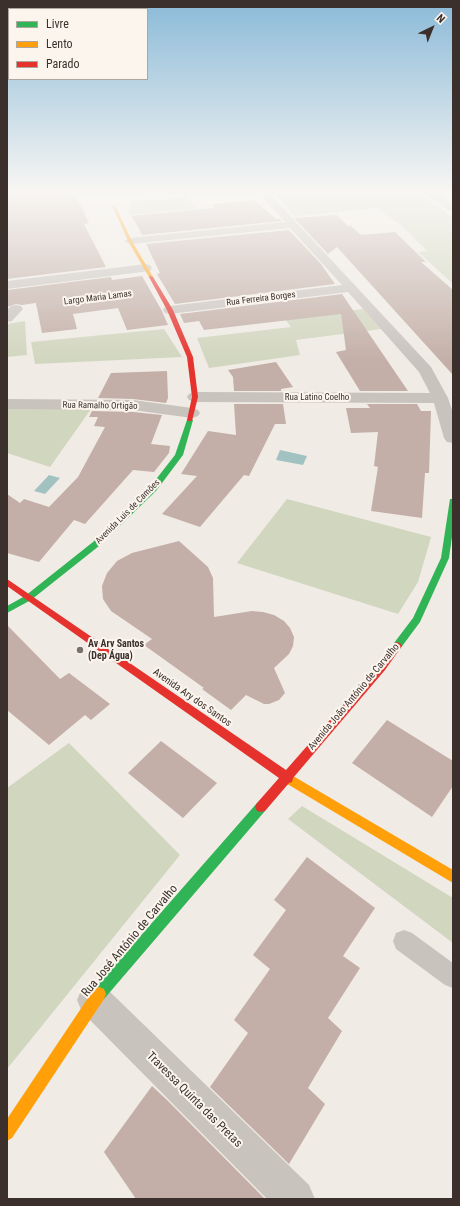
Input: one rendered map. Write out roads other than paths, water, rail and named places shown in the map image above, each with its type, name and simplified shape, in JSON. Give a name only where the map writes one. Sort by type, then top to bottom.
[{"type":"street","name":"Avenida Luis de Camões","points":[[7,610],[28,598],[96,544],[153,489],[179,455],[192,413],[194,397],[190,357],[170,310],[135,250]]},
{"type":"street","points":[[318,250],[426,370],[440,398],[453,438]]},
{"type":"street","points":[[7,285],[146,268]]},
{"type":"street","name":"Rua Ferreira Borges","points":[[170,310],[352,288]]},
{"type":"street","name":"Rua Latino Coelho","points":[[194,397],[440,398]]},
{"type":"street","name":"Rua Ramalho Ortigão","points":[[7,404],[133,405],[192,413]]},
{"type":"street","name":"Avenida João António de Carvalho","points":[[286,777],[382,667],[417,620],[449,558],[453,501]]},
{"type":"street","name":"Avenida Ary dos Santos","points":[[7,582],[286,777],[453,877]]},
{"type":"street","name":"Rua José António de Carvalho","points":[[7,1132],[94,1000],[286,777]]},
{"type":"street","name":"Travessa Quinta das Pretas","points":[[94,1000],[295,1199]]},
{"type":"lane","points":[[404,941],[453,977]]},
{"type":"water","points":[[280,450],[307,456],[303,465],[276,460]]},
{"type":"water","points":[[49,475],[60,478],[45,494],[34,491]]},
{"type":"place","name":"Av Ary Santos (Dep Água)","points":[[80,650]]}]
